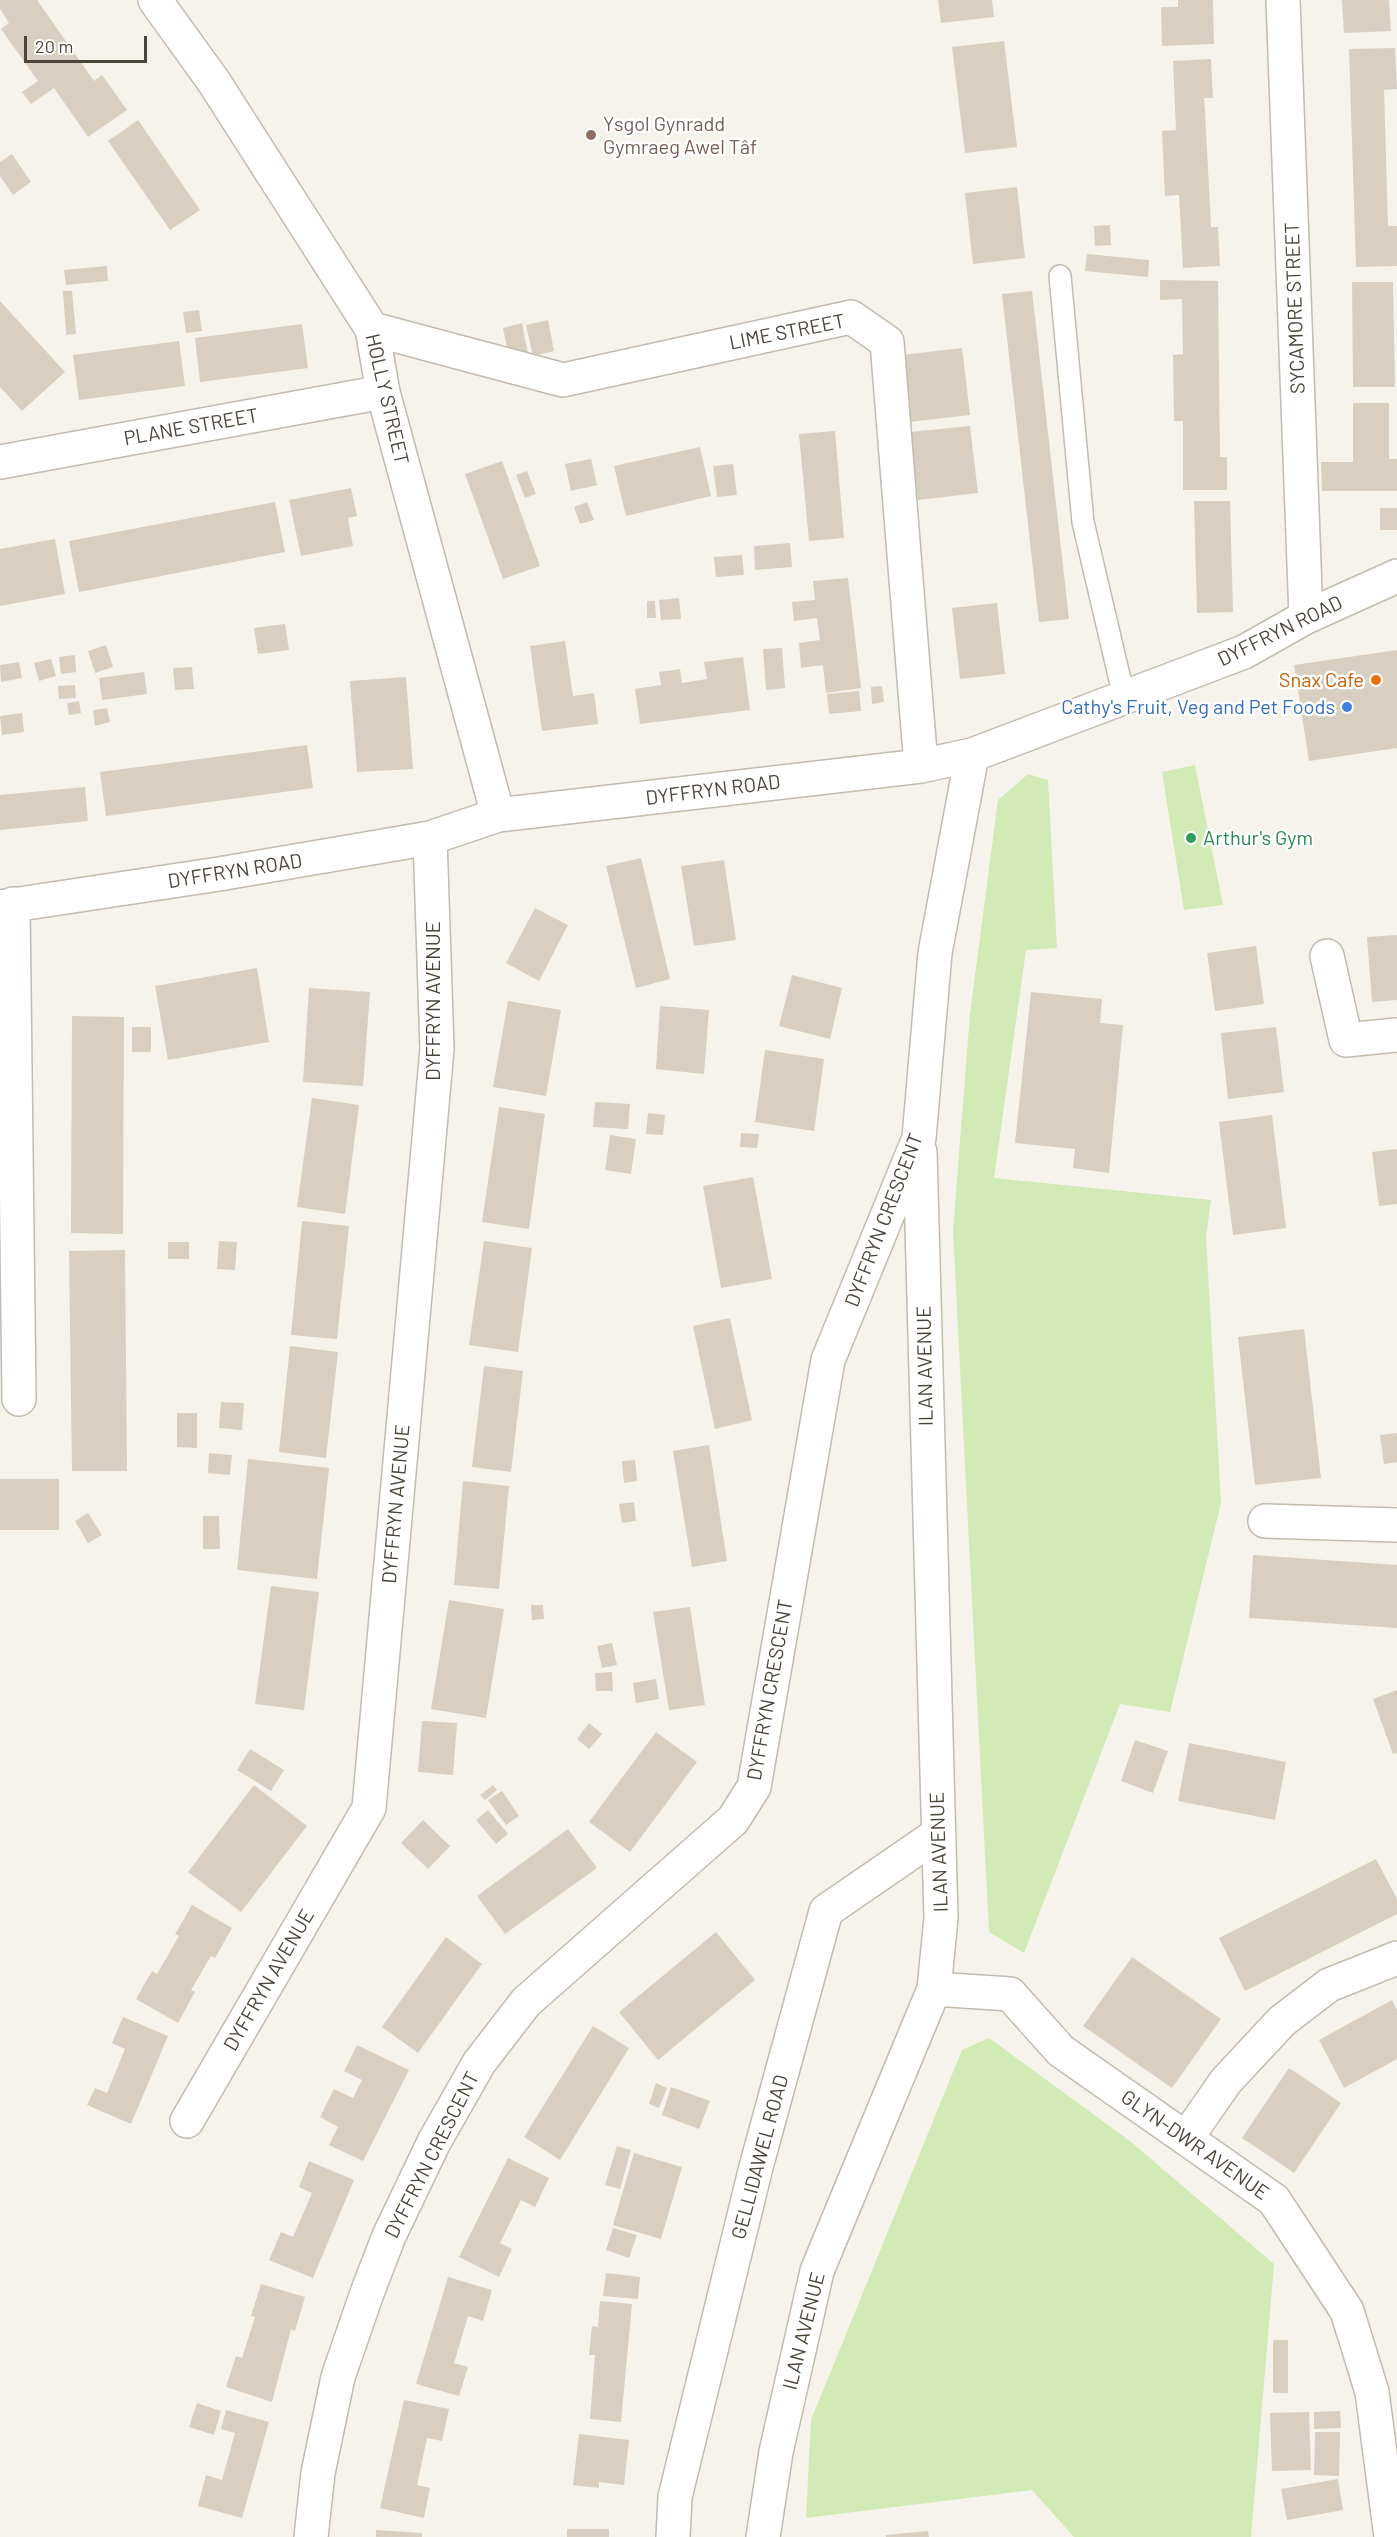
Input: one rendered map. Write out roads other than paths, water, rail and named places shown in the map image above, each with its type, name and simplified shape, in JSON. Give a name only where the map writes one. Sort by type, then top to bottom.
[{"type":"street","name":"HOLLY STREET","points":[[155,0],[214,82],[372,329],[383,392],[498,815]]},
{"type":"street","name":"SYCAMORE STREET","points":[[1283,0],[1306,617]]},
{"type":"street","name":"LIME STREET","points":[[372,329],[564,380],[851,317],[888,342],[921,766]]},
{"type":"street","name":"PLANE STREET","points":[[0,462],[383,392]]},
{"type":"street","name":"DYFFRYN ROAD","points":[[6,906],[219,874],[430,838],[498,815],[921,766],[972,755],[1244,652],[1306,617],[1397,576]]},
{"type":"street","name":"DYFFRYN CRESCENT","points":[[311,2537],[318,2473],[338,2377],[367,2293],[389,2236],[429,2152],[479,2063],[526,2002],[733,1820],[754,1787],[828,1360],[920,1138],[935,953],[972,755]]},
{"type":"street","name":"DYFFRYN AVENUE","points":[[188,2121],[369,1808],[437,1048],[430,838]]},
{"type":"street","points":[[6,906],[19,1399]]},
{"type":"street","points":[[1328,956],[1346,1040],[1397,1035]]},
{"type":"street","name":"ILAN AVENUE","points":[[763,2537],[776,2452],[817,2271],[934,1989],[941,1918],[920,1138]]},
{"type":"street","points":[[1265,1521],[1397,1525]]},
{"type":"street","name":"GELLIDAWEL ROAD","points":[[673,2537],[675,2497],[747,2201],[826,1911],[938,1834]]},
{"type":"street","points":[[1187,2137],[1226,2081],[1282,2020],[1329,1984],[1397,1958]]},
{"type":"street","name":"GLYN-DWR AVENUE","points":[[934,1989],[1010,1994],[1061,2051],[1274,2200],[1347,2311],[1372,2392],[1390,2537]]},
{"type":"lane","points":[[1060,276],[1083,522],[1124,697]]},
{"type":"place","name":"Ysgol Gynradd Gymraeg Awel Tâf","points":[[591,135]]},
{"type":"place","name":"Snax Cafe","points":[[1376,680]]},
{"type":"place","name":"Cathy's Fruit, Veg and Pet Foods","points":[[1347,707]]},
{"type":"place","name":"Arthur's Gym","points":[[1191,838]]}]
